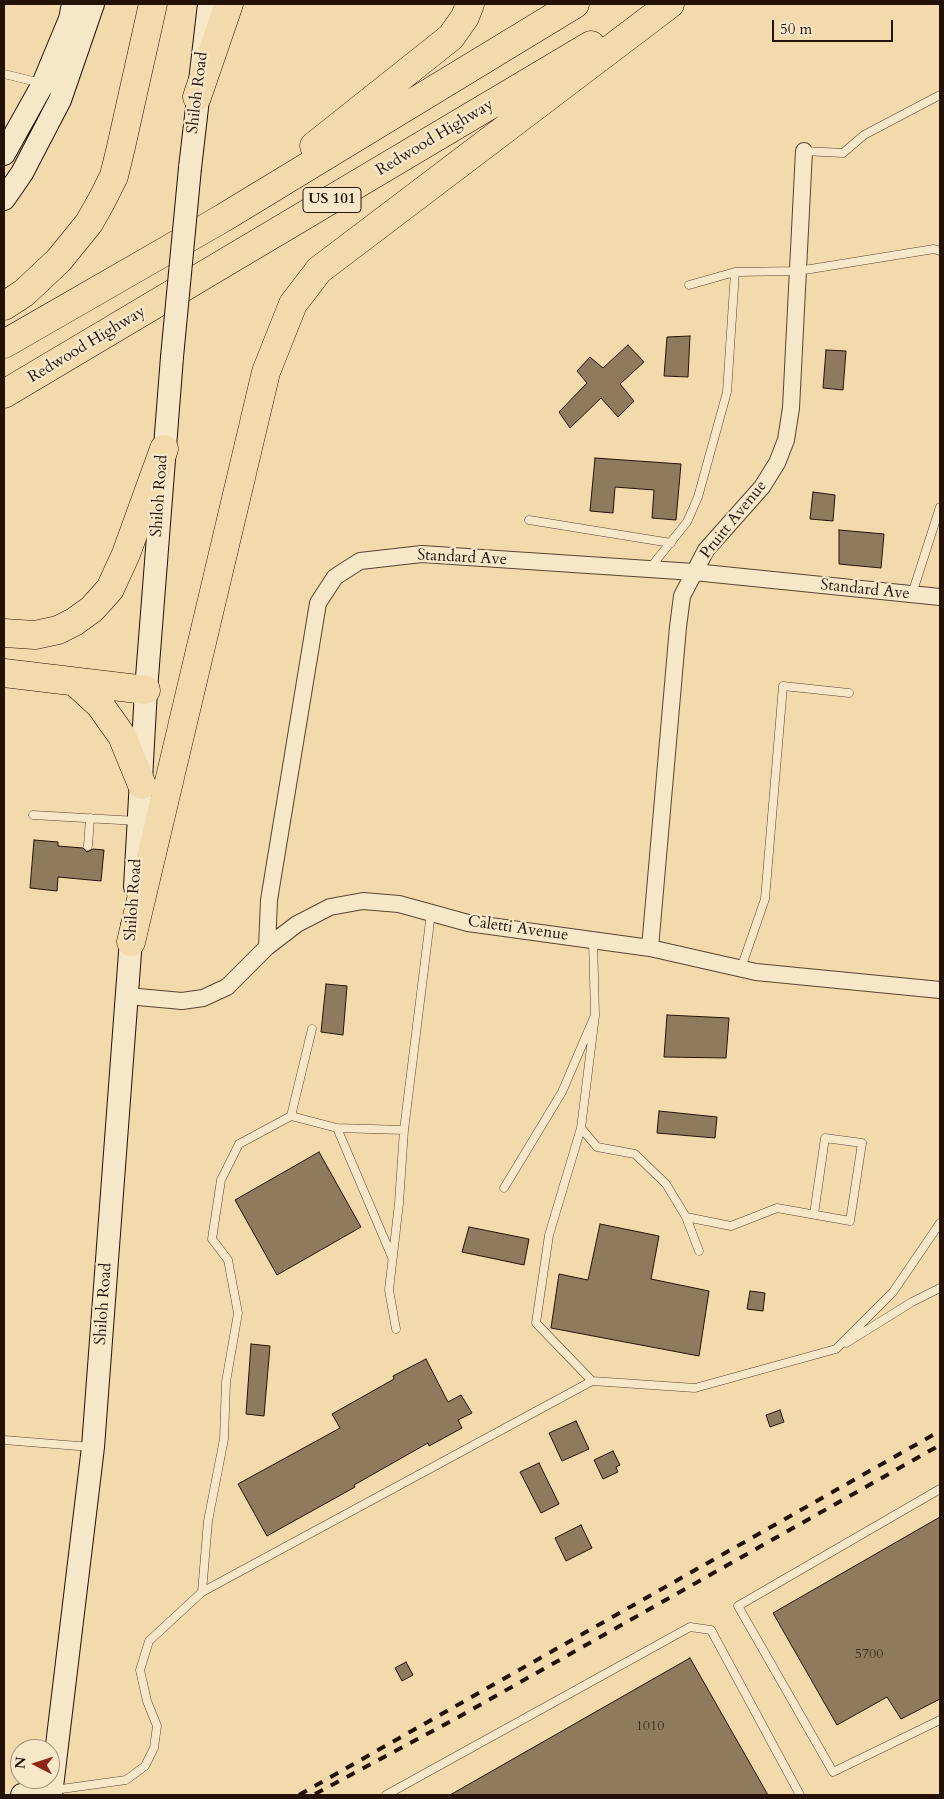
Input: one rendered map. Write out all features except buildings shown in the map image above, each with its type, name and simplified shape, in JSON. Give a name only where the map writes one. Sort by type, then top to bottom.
[{"type":"highway","points":[[4,306],[24,293],[59,260],[90,223],[114,176],[153,4]]},
{"type":"highway","points":[[197,98],[229,4]]},
{"type":"highway","points":[[223,218],[451,37],[465,18],[470,4]]},
{"type":"highway","name":"US 101","points":[[4,344],[223,218],[575,4]]},
{"type":"highway","name":"Redwood Highway","points":[[4,394],[660,4]]},
{"type":"highway","points":[[131,942],[266,372],[293,304],[318,270],[670,4]]},
{"type":"highway","points":[[4,414],[126,322]]},
{"type":"highway","points":[[4,633],[35,636],[58,630],[92,610],[110,589],[126,554],[164,449]]},
{"type":"highway","points":[[4,673],[146,690]]},
{"type":"highway","points":[[76,683],[100,704],[122,736],[142,784]]},
{"type":"main road","points":[[4,154],[44,84],[70,19],[73,4]]},
{"type":"main road","points":[[4,199],[22,173],[60,100],[93,4]]},
{"type":"main road","name":"Shiloh Road","points":[[51,1793],[93,1447],[131,942],[142,784],[146,690],[164,449],[197,98],[209,4]]},
{"type":"main road","points":[[22,1795],[51,1793]]},
{"type":"street","name":"Pruitt Avenue","points":[[650,948],[682,596],[706,550],[762,487],[777,463],[786,440],[791,408],[804,152]]},
{"type":"street","name":"Standard Ave","points":[[267,947],[269,900],[318,603],[335,577],[360,561],[422,554],[694,572],[940,597]]},
{"type":"street","name":"Caletti Avenue","points":[[126,996],[182,1001],[203,998],[227,987],[267,947],[297,924],[330,907],[363,901],[399,904],[468,923],[650,948],[756,972],[940,990]]},
{"type":"lane","points":[[4,74],[44,84]]},
{"type":"lane","points":[[804,152],[843,153],[864,135],[940,95]]},
{"type":"lane","points":[[689,286],[735,272],[798,271],[934,249],[940,251]]},
{"type":"lane","points":[[649,569],[688,522],[698,497],[727,392],[735,272]]},
{"type":"lane","points":[[912,594],[940,507]]},
{"type":"lane","points":[[528,520],[671,543]]},
{"type":"lane","points":[[741,968],[765,899],[783,686],[849,693]]},
{"type":"lane","points":[[33,815],[139,821]]},
{"type":"lane","points":[[88,846],[90,818]]},
{"type":"lane","points":[[396,1329],[389,1290],[399,1203],[404,1130],[431,913]]},
{"type":"lane","points":[[592,1380],[536,1323],[549,1235],[581,1128],[595,1015],[593,940]]},
{"type":"lane","points":[[504,1188],[562,1092],[595,1015]]},
{"type":"lane","points":[[291,1116],[312,1029]]},
{"type":"lane","points":[[202,1592],[208,1521],[224,1439],[226,1382],[238,1313],[228,1260],[212,1239],[221,1180],[239,1144],[291,1116],[337,1128],[404,1130]]},
{"type":"lane","points":[[337,1128],[392,1259]]},
{"type":"lane","points":[[581,1128],[597,1147],[635,1154],[666,1184],[686,1217],[699,1251]]},
{"type":"lane","points":[[686,1217],[731,1226],[777,1208],[850,1221],[862,1143],[825,1138],[814,1214]]},
{"type":"lane","points":[[836,1349],[893,1292],[940,1223]]},
{"type":"lane","points":[[51,1793],[126,1780],[145,1766],[154,1748],[158,1726],[146,1701],[140,1670],[149,1641],[202,1592],[592,1380],[695,1388],[836,1349],[912,1302],[940,1288]]},
{"type":"lane","points":[[4,1440],[93,1447]]},
{"type":"lane","points":[[940,1489],[738,1606],[833,1772],[940,1720]]},
{"type":"lane","points":[[386,1795],[690,1627],[711,1630],[800,1795]]},
{"type":"railway","points":[[299,1795],[940,1431]]},
{"type":"railway","points":[[315,1794],[455,1719],[940,1445]]}]
